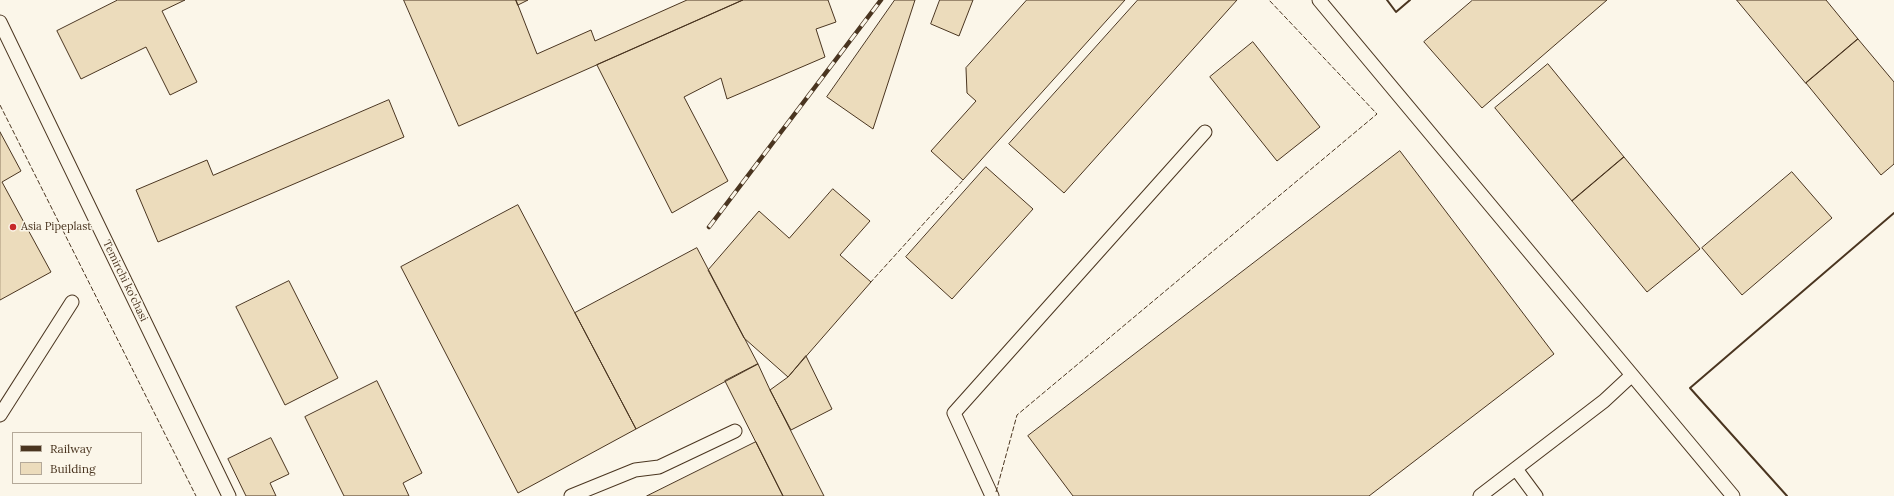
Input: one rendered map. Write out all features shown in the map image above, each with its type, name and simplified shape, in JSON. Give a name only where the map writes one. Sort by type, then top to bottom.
[{"type":"lane","points":[[1319,0],[1733,496]]},
{"type":"lane","name":"Temirchi ko'chasi","points":[[0,22],[229,496]]},
{"type":"lane","points":[[992,496],[954,413],[1205,132]]},
{"type":"lane","points":[[0,415],[72,302]]},
{"type":"lane","points":[[1480,496],[1604,401],[1632,375]]},
{"type":"lane","points":[[571,496],[635,470],[659,467],[735,431]]},
{"type":"lane","points":[[1516,469],[1536,496]]},
{"type":"building","points":[[118,0],[185,0],[162,11],[197,82],[170,95],[146,47],[81,79],[57,31]]},
{"type":"building","points":[[404,0],[516,0],[537,54],[591,30],[595,41],[687,0],[743,0],[459,126]]},
{"type":"building","points":[[516,0],[528,0],[518,5]]},
{"type":"building","points":[[743,0],[828,0],[836,22],[816,29],[825,57],[727,99],[721,78],[684,97],[728,181],[672,213],[597,65]]},
{"type":"building","points":[[895,0],[915,0],[873,129],[827,97]]},
{"type":"building","points":[[940,0],[973,0],[959,36],[931,24]]},
{"type":"building","points":[[1027,0],[1125,0],[963,180],[931,151],[976,101],[967,93],[966,68]]},
{"type":"building","points":[[1138,0],[1237,0],[1064,193],[1009,144]]},
{"type":"building","points":[[1473,0],[1607,0],[1482,108],[1424,42]]},
{"type":"building","points":[[1737,0],[1826,0],[1858,39],[1806,83]]},
{"type":"building","points":[[1858,39],[1894,82],[1894,164],[1881,175],[1806,83]]},
{"type":"building","points":[[1253,42],[1320,127],[1277,161],[1210,77]]},
{"type":"building","points":[[1548,64],[1624,157],[1572,201],[1495,108]]},
{"type":"building","points":[[389,100],[404,137],[158,242],[136,190],[207,160],[213,175]]},
{"type":"building","name":"Asia Pipeplast","points":[[0,132],[21,171],[2,182],[51,272],[0,300]]},
{"type":"building","points":[[1400,151],[1554,354],[1369,496],[1073,496],[1028,436]]},
{"type":"building","points":[[1624,157],[1700,249],[1647,292],[1572,201]]},
{"type":"building","points":[[986,167],[1033,209],[952,299],[906,257]]},
{"type":"building","points":[[1792,172],[1832,218],[1742,295],[1702,248]]},
{"type":"building","points":[[833,189],[870,221],[840,255],[871,282],[788,377],[744,338],[708,270],[759,211],[789,238]]},
{"type":"building","points":[[518,205],[636,429],[518,493],[401,267]]},
{"type":"building","points":[[697,248],[758,364],[636,429],[575,313]]},
{"type":"building","points":[[289,281],[338,378],[285,405],[236,307]]},
{"type":"building","points":[[806,356],[832,409],[791,430],[770,390],[788,377]]},
{"type":"building","points":[[758,364],[824,496],[783,496],[725,381]]},
{"type":"building","points":[[377,381],[422,473],[403,483],[409,496],[344,496],[305,417]]},
{"type":"building","points":[[271,438],[289,474],[270,483],[276,496],[246,496],[228,459]]},
{"type":"building","points":[[756,442],[783,496],[647,496]]},
{"type":"railway","points":[[709,227],[881,0]]},
{"type":"fence","points":[[996,492],[1017,415],[1377,114],[1269,0]]},
{"type":"fence","points":[[0,105],[196,496]]},
{"type":"fence","points":[[870,283],[964,179]]},
{"type":"wall","points":[[1387,0],[1396,12],[1410,0]]},
{"type":"wall","points":[[1787,496],[1690,388],[1894,213]]},
{"type":"place","name":"Asia Pipeplast","points":[[13,227]]}]
